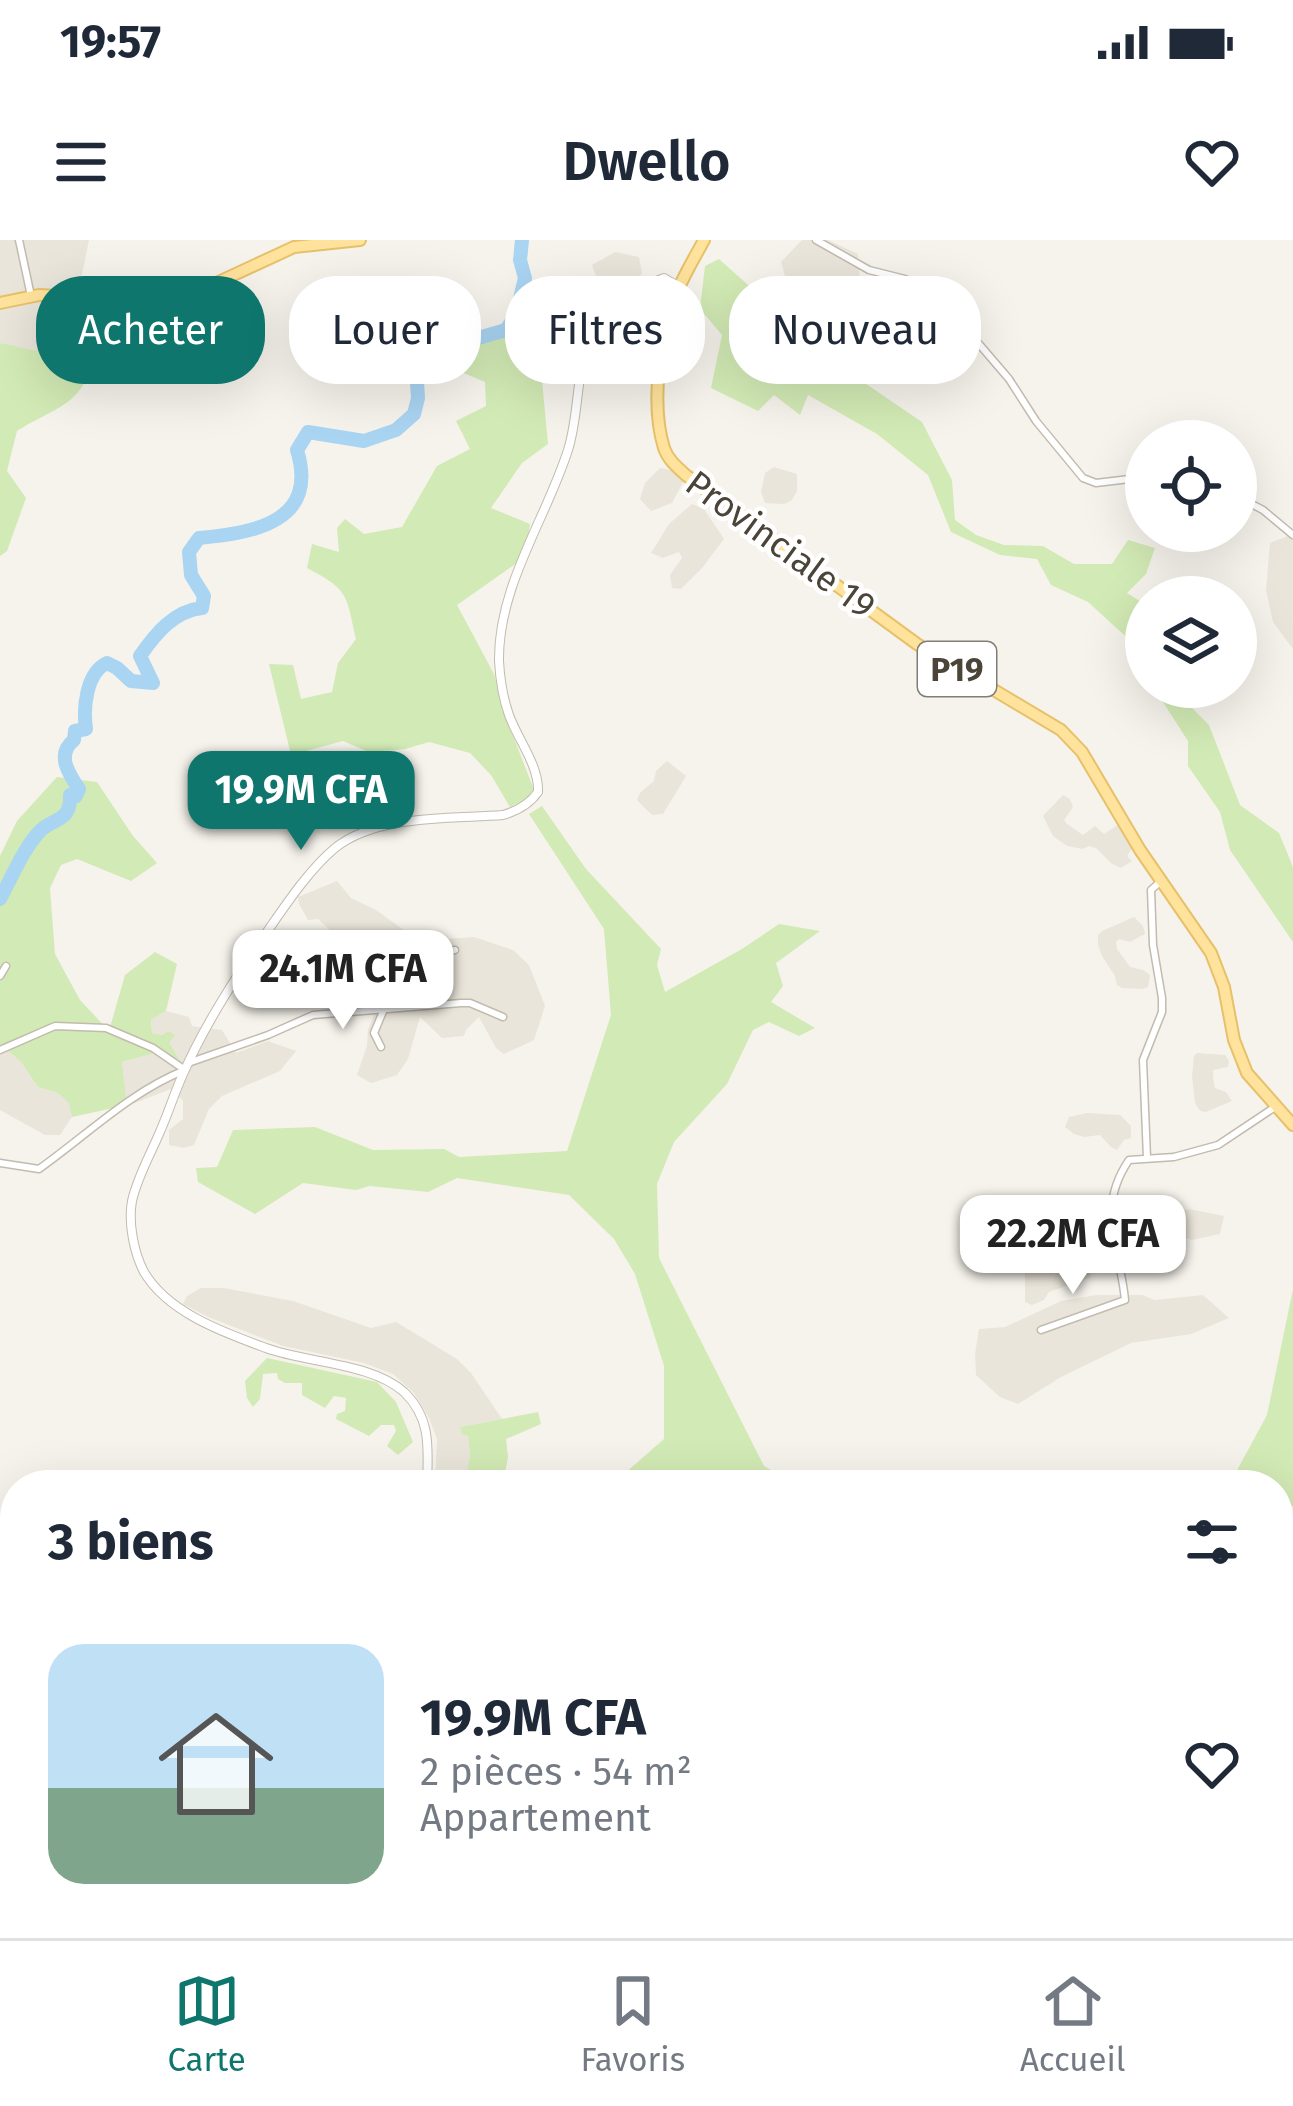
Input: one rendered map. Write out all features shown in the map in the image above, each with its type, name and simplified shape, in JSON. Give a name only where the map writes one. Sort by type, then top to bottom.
[{"type":"main road","points":[[0,303],[31,296],[112,299],[188,292],[294,247],[360,240]]},
{"type":"main road","name":"Provinciale 19","points":[[685,276],[704,240]]},
{"type":"main road","name":"Provinciale 19","points":[[659,384],[660,428],[672,462],[917,644],[1061,730],[1094,769],[1121,820],[1211,953],[1243,1065],[1293,1125]]},
{"type":"street","points":[[19,240],[31,296]]},
{"type":"street","points":[[816,240],[869,270],[921,287],[1009,379],[1083,478],[1096,483],[1125,480]]},
{"type":"street","points":[[428,1470],[426,1424],[414,1403],[393,1384],[279,1353],[199,1319],[166,1296],[143,1271],[131,1208],[188,1066],[224,997],[269,927],[335,849],[363,834],[408,822],[514,812],[538,793],[536,776],[508,713],[500,640],[514,585],[568,449],[578,384]]},
{"type":"street","points":[[1257,507],[1293,535]]},
{"type":"street","points":[[1147,1158],[1143,1060],[1162,1012],[1151,900],[1153,886],[1161,881]]},
{"type":"street","points":[[381,1047],[374,1033],[388,1008],[388,961],[455,950]]},
{"type":"street","points":[[0,976],[6,966]]},
{"type":"street","points":[[0,1163],[39,1168],[161,1080],[313,1015],[470,1003],[503,1017]]},
{"type":"street","points":[[0,1051],[55,1026],[106,1028],[188,1066]]},
{"type":"street","points":[[1041,1330],[1126,1300],[1112,1195],[1129,1160],[1174,1157],[1218,1145],[1275,1108]]},
{"type":"shaded area","points":[[0,240],[89,240],[82,276],[36,276],[36,351],[0,343]]},
{"type":"shaded area","points":[[802,240],[828,240],[858,254],[860,276],[785,276],[781,262]]},
{"type":"shaded area","points":[[615,252],[639,257],[642,274],[596,276],[592,265]]},
{"type":"shaded area","points":[[774,467],[797,474],[797,491],[784,504],[765,503],[761,492],[765,473]]},
{"type":"shaded area","points":[[660,468],[676,471],[683,482],[672,503],[651,511],[640,499],[645,483]]},
{"type":"shaded area","points":[[692,504],[704,509],[724,539],[681,589],[672,588],[670,575],[682,558],[679,552],[663,558],[651,553],[669,524]]},
{"type":"shaded area","points":[[1293,534],[1293,649],[1273,622],[1266,590],[1270,543]]},
{"type":"shaded area","points":[[667,761],[686,776],[663,814],[652,815],[637,800]]},
{"type":"shaded area","points":[[1063,795],[1073,807],[1064,820],[1067,824],[1083,835],[1095,826],[1104,834],[1119,824],[1133,846],[1127,856],[1132,861],[1121,868],[1096,848],[1067,846],[1053,836],[1043,816]]},
{"type":"shaded area","points":[[337,881],[351,898],[419,941],[474,937],[513,950],[529,965],[545,1006],[534,1040],[504,1054],[479,1017],[464,1036],[442,1038],[420,1017],[408,1059],[397,1075],[371,1083],[357,1075],[380,1001],[376,965],[354,976],[340,970],[336,936],[318,919],[308,920],[298,897]]},
{"type":"shaded area","points":[[1134,917],[1145,934],[1130,942],[1116,942],[1130,967],[1150,975],[1143,989],[1117,985],[1098,945],[1102,931]]},
{"type":"shaded area","points":[[166,1011],[189,1017],[192,1026],[222,1030],[236,1053],[268,1041],[296,1051],[280,1071],[222,1096],[209,1109],[194,1145],[184,1148],[169,1145],[169,1130],[183,1119],[183,1101],[171,1089],[127,1106],[122,1062],[159,1052],[176,1057],[163,1035],[152,1033],[151,1020]]},
{"type":"shaded area","points":[[0,1044],[21,1062],[38,1087],[70,1103],[72,1117],[60,1135],[45,1135],[0,1110]]},
{"type":"shaded area","points":[[1197,1053],[1225,1055],[1229,1061],[1228,1067],[1213,1070],[1213,1077],[1215,1088],[1232,1101],[1206,1112],[1195,1103],[1192,1076]]},
{"type":"shaded area","points":[[1120,1115],[1131,1126],[1131,1138],[1117,1150],[1100,1135],[1084,1137],[1065,1127],[1069,1117]]},
{"type":"shaded area","points":[[1189,1209],[1224,1216],[1220,1234],[1192,1240],[1177,1235],[1172,1229],[1174,1215]]},
{"type":"shaded area","points":[[1092,1252],[1089,1278],[1049,1292],[1032,1305],[1025,1302],[1025,1262],[1036,1254],[1056,1258]]},
{"type":"shaded area","points":[[201,1288],[224,1288],[293,1301],[371,1328],[396,1322],[457,1359],[502,1419],[460,1427],[468,1436],[467,1470],[436,1470],[437,1439],[429,1418],[414,1393],[393,1374],[283,1346],[183,1304]]},
{"type":"shaded area","points":[[1142,1295],[1155,1300],[1203,1295],[1229,1318],[1191,1334],[1131,1343],[1018,1404],[1000,1397],[976,1375],[979,1329],[1005,1327],[1061,1301]]},
{"type":"green space","points":[[719,259],[738,276],[729,276],[729,384],[866,384],[922,422],[952,480],[955,520],[976,535],[1004,545],[1043,546],[1074,564],[1112,564],[1125,544],[1125,552],[1154,552],[1144,576],[1125,576],[1125,636],[1088,602],[1051,585],[1037,559],[1000,555],[951,532],[928,475],[877,434],[808,395],[800,415],[774,395],[758,411],[711,388],[722,335],[705,315],[705,266]]},
{"type":"green space","points":[[505,327],[505,384],[542,384],[548,444],[522,463],[491,508],[530,524],[521,560],[457,605],[494,674],[534,790],[510,807],[491,775],[470,753],[429,742],[369,752],[343,741],[291,755],[269,664],[293,665],[301,699],[332,692],[338,663],[356,639],[344,595],[307,568],[312,544],[339,552],[337,528],[345,519],[364,534],[402,527],[437,466],[470,449],[456,421],[486,406],[481,332]]},
{"type":"green space","points":[[0,343],[36,351],[36,384],[83,384],[68,402],[17,431],[7,471],[26,498],[7,551],[0,556]]},
{"type":"green space","points":[[1167,708],[1192,708],[1209,725],[1240,805],[1279,833],[1293,867],[1293,942],[1230,850],[1220,812],[1188,766],[1188,741]]},
{"type":"green space","points":[[57,777],[97,782],[157,863],[131,881],[77,859],[61,865],[50,888],[55,954],[80,1000],[109,1031],[125,975],[155,952],[177,964],[166,1011],[151,1020],[152,1033],[175,1035],[169,1043],[179,1059],[159,1052],[122,1062],[127,1105],[72,1117],[69,1103],[58,1093],[38,1087],[21,1062],[0,1044],[0,856],[17,821]]},
{"type":"green space","points":[[542,806],[586,869],[661,949],[657,965],[665,992],[779,924],[820,931],[776,963],[783,986],[771,1002],[815,1028],[799,1036],[769,1022],[753,1030],[727,1084],[674,1142],[657,1184],[659,1258],[764,1466],[771,1470],[628,1470],[664,1439],[664,1366],[635,1274],[614,1239],[569,1195],[457,1178],[428,1192],[303,1183],[255,1214],[198,1182],[196,1168],[217,1167],[233,1130],[315,1127],[373,1150],[444,1149],[459,1157],[567,1151],[611,1015],[604,929],[529,814]]},
{"type":"green space","points":[[1293,1289],[1293,1470],[1237,1470],[1267,1415]]},
{"type":"green space","points":[[267,1358],[377,1382],[396,1402],[413,1442],[398,1455],[387,1446],[396,1431],[394,1425],[381,1425],[369,1436],[336,1419],[345,1411],[346,1398],[334,1396],[325,1408],[302,1395],[302,1383],[285,1383],[277,1373],[263,1374],[260,1399],[253,1407],[245,1381]]},
{"type":"green space","points":[[538,1412],[541,1424],[506,1439],[506,1470],[467,1470],[468,1436],[460,1427]]},
{"type":"waterway","points":[[0,899],[29,845],[65,814],[70,795],[76,796],[79,789],[65,757],[75,731],[86,729],[86,702],[94,675],[107,663],[131,681],[153,683],[140,656],[174,618],[202,608],[204,596],[191,575],[189,552],[199,538],[260,527],[290,508],[299,493],[297,450],[308,432],[364,441],[396,430],[414,414],[418,398],[415,350],[460,328],[478,338],[506,330],[516,315],[525,278],[522,240]]}]
